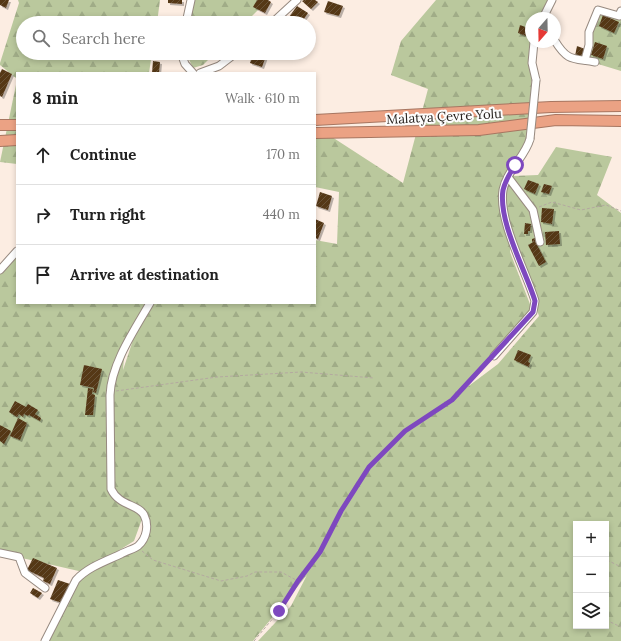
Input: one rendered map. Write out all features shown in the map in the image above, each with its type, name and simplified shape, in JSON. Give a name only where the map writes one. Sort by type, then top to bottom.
[{"type":"highway","name":"Malatya Çevre Yolu","points":[[316,120],[551,107],[621,106]]},
{"type":"highway","name":"Malatya Çevre Yolu","points":[[316,133],[480,130],[556,120],[621,121]]},
{"type":"highway","points":[[0,125],[16,125]]},
{"type":"highway","points":[[0,141],[16,140]]},
{"type":"street","points":[[187,16],[190,0]]},
{"type":"street","points":[[280,16],[297,0]]},
{"type":"street","points":[[547,12],[552,0]]},
{"type":"street","points":[[585,60],[589,45],[588,32],[598,10],[619,16],[621,11]]},
{"type":"street","points":[[494,356],[533,312],[535,301],[506,221],[503,203],[503,190],[508,177],[528,147],[530,139],[536,80],[532,64],[533,48]]},
{"type":"street","points":[[559,48],[567,56],[574,59],[595,62]]},
{"type":"street","points":[[184,60],[192,72]]},
{"type":"street","points":[[203,72],[219,66],[227,60]]},
{"type":"street","points":[[508,177],[533,210],[540,242]]},
{"type":"street","points":[[0,270],[16,252]]},
{"type":"street","points":[[45,641],[76,580],[84,572],[138,546],[146,535],[147,523],[142,512],[114,496],[111,489],[110,382],[114,370],[134,330],[149,304]]},
{"type":"street","points":[[0,553],[19,557],[25,573],[45,588]]},
{"type":"path","points":[[533,210],[552,202],[581,210],[606,205],[621,211]]},
{"type":"path","points":[[254,641],[279,611],[298,581],[320,552],[341,511],[369,467],[405,431],[452,400],[494,356]]},
{"type":"path","points":[[110,392],[217,377],[301,372],[374,378]]},
{"type":"path","points":[[138,546],[143,553],[153,560],[221,581],[247,576],[255,572],[281,572],[298,581]]},
{"type":"path","points":[[609,561],[621,567]]},
{"type":"path","points":[[609,621],[621,627]]},
{"type":"green space","points":[[18,0],[160,0],[158,16],[16,16],[16,60],[151,60],[149,72],[16,72],[16,78],[0,65],[0,63],[19,3]]},
{"type":"green space","points":[[190,0],[268,0],[252,16],[187,16]]},
{"type":"green space","points":[[436,0],[554,0],[550,12],[525,12],[525,48],[537,48],[532,63],[530,139],[515,165],[513,176],[538,175],[556,147],[612,157],[597,195],[621,213],[621,641],[258,641],[291,606],[307,575],[253,641],[47,641],[83,572],[0,553],[0,267],[16,251],[16,304],[316,304],[316,240],[337,244],[339,192],[316,187],[316,127],[403,183],[428,89],[391,75],[401,41]],"holes":[[[510,229],[539,316],[498,364],[454,397],[533,312],[510,252]],[[140,319],[123,370],[125,345]],[[142,519],[147,523],[138,546],[89,569],[134,541]]]},
{"type":"green space","points":[[598,10],[619,16],[621,11],[621,71],[585,60]]},
{"type":"green space","points":[[189,60],[208,60],[203,65],[193,68]]},
{"type":"green space","points":[[16,85],[16,164],[0,162]]},
{"type":"building","points":[[0,0],[9,0],[6,8],[0,5]]},
{"type":"building","points":[[168,0],[182,0],[182,4],[168,3]]},
{"type":"building","points":[[257,0],[268,0],[271,2],[265,13],[253,7]]},
{"type":"building","points":[[315,0],[318,2],[311,9],[302,1]]},
{"type":"building","points":[[328,1],[343,6],[339,16],[324,12]]},
{"type":"building","points":[[297,6],[308,13],[306,16],[290,16]]},
{"type":"building","points":[[603,15],[619,22],[614,33],[599,26]]},
{"type":"building","points":[[520,25],[525,27],[525,36],[518,33]]},
{"type":"building","points":[[595,42],[607,46],[603,59],[591,55]]},
{"type":"building","points":[[577,46],[585,49],[582,58],[575,56]]},
{"type":"building","points":[[251,60],[265,60],[262,67],[250,63]]},
{"type":"building","points":[[153,61],[160,62],[159,72],[152,72]]},
{"type":"building","points":[[2,69],[12,74],[2,97],[0,96],[0,73]]},
{"type":"building","points":[[528,180],[539,184],[535,194],[524,189]]},
{"type":"building","points":[[544,184],[552,186],[549,194],[541,192]]},
{"type":"building","points":[[320,192],[332,196],[328,210],[316,206]]},
{"type":"building","points":[[542,208],[554,209],[552,224],[541,222]]},
{"type":"building","points":[[316,219],[324,223],[318,239],[316,238]]},
{"type":"building","points":[[525,223],[531,224],[528,234],[524,234]]},
{"type":"building","points":[[559,231],[560,244],[546,245],[545,232]]},
{"type":"building","points":[[535,241],[546,262],[539,266],[528,245]]},
{"type":"building","points":[[518,350],[531,355],[528,362],[530,363],[529,367],[514,360]]},
{"type":"building","points":[[84,365],[102,369],[96,393],[93,392],[94,388],[80,385]]},
{"type":"building","points":[[88,388],[93,389],[92,394],[95,395],[93,415],[85,415]]},
{"type":"building","points":[[15,401],[26,407],[28,404],[38,410],[35,414],[41,418],[40,421],[29,415],[24,414],[23,417],[19,414],[17,417],[9,412]]},
{"type":"building","points":[[18,418],[27,423],[20,440],[10,436]]},
{"type":"building","points":[[0,425],[11,431],[4,444],[0,441]]},
{"type":"building","points":[[33,558],[57,568],[50,584],[43,581],[44,578],[27,570]]},
{"type":"building","points":[[58,580],[70,584],[62,603],[50,599]]},
{"type":"building","points":[[33,588],[42,593],[38,598],[30,593]]},
{"type":"route","points":[[279,611],[298,581],[320,552],[341,511],[369,467],[405,431],[452,400],[533,312],[535,301],[506,221],[503,203],[503,190],[515,165]]}]
